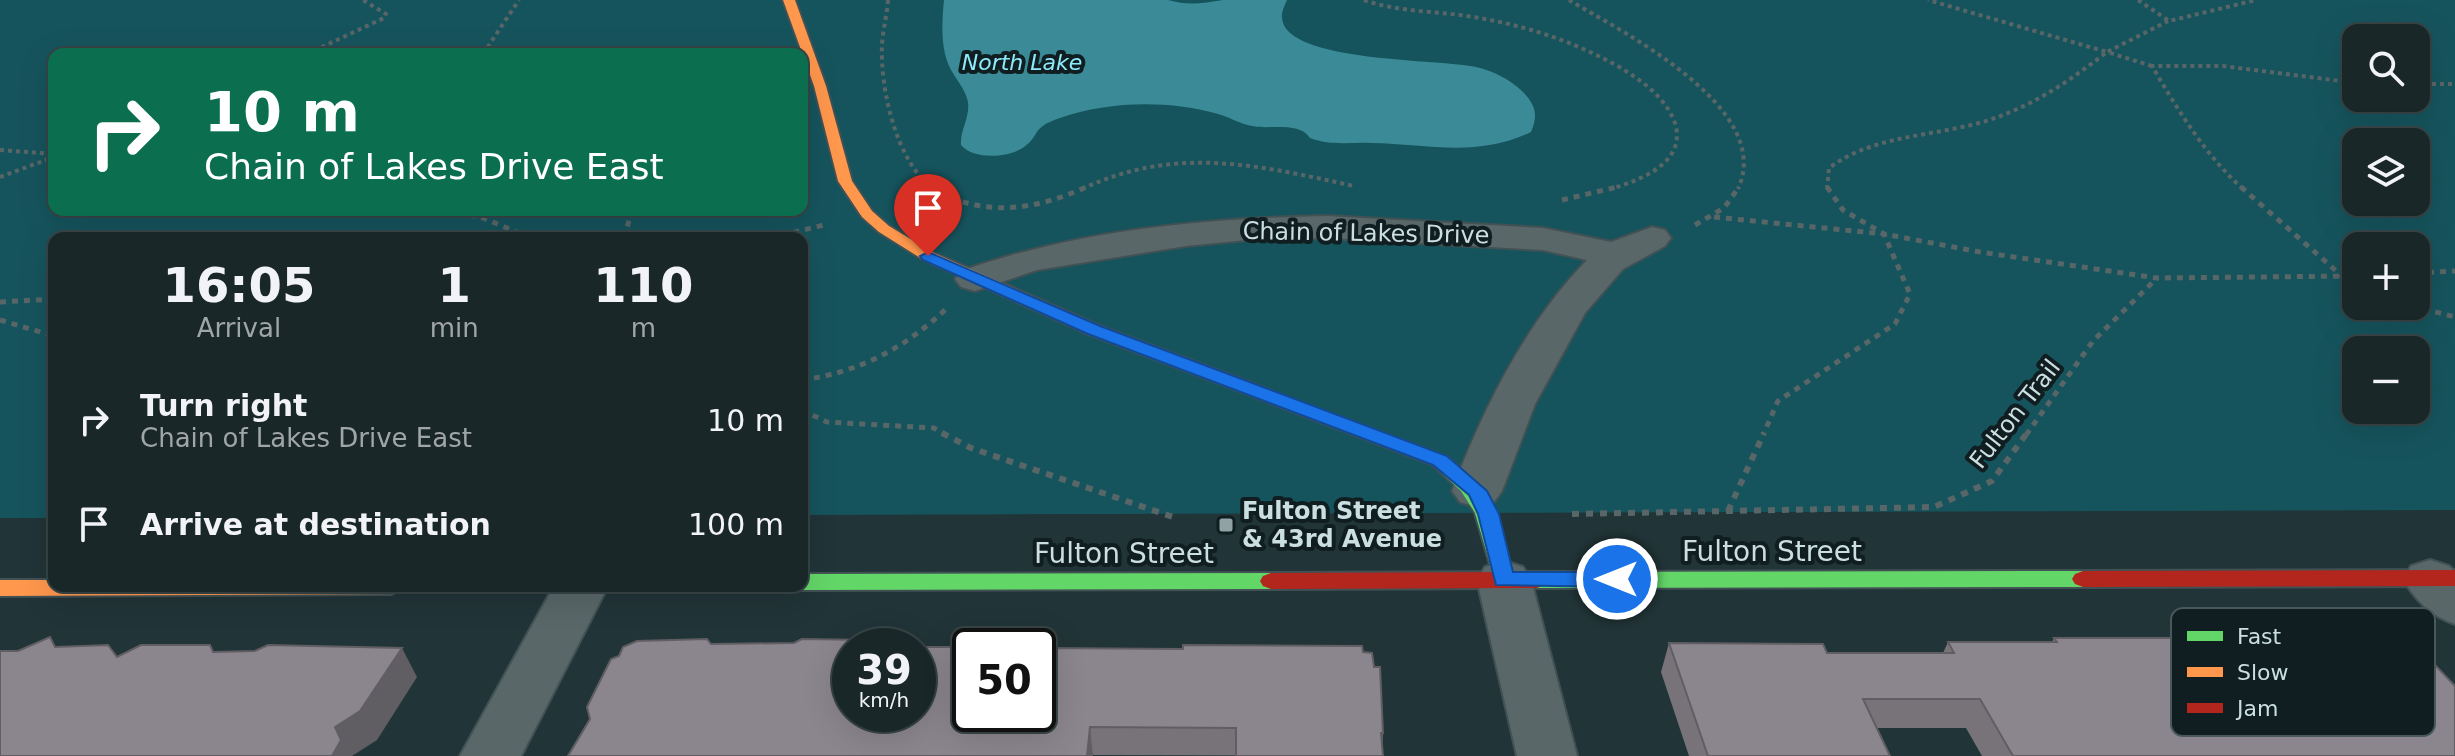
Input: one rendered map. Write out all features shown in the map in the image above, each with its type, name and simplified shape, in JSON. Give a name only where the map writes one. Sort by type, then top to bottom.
[{"type":"street","points":[[789,0],[806,48]]},
{"type":"street","points":[[808,53],[820,86],[838,160],[854,198],[875,221],[905,243],[975,279],[1143,349],[1425,453],[1454,470],[1477,491],[1489,514],[1547,756]]},
{"type":"street","name":"Chain of Lakes Drive","points":[[975,279],[1029,260],[1186,235],[1256,228],[1327,227],[1634,246]]},
{"type":"street","points":[[1477,491],[1504,424],[1556,329],[1589,280],[1634,246]]},
{"type":"street","name":"Fulton Street","points":[[808,582],[1504,580],[2447,587]]},
{"type":"street","points":[[0,588],[48,588]]},
{"type":"street","points":[[490,756],[578,592]]},
{"type":"path","points":[[320,48],[384,18],[386,14],[363,0]]},
{"type":"path","points":[[487,48],[519,0]]},
{"type":"path","points":[[888,0],[883,35],[883,68],[898,146],[912,170],[944,197],[979,206],[1020,208],[1050,201],[1117,172],[1187,163],[1260,168],[1362,187]]},
{"type":"path","points":[[1364,0],[1398,8],[1513,23],[1550,32],[1619,67],[1663,100],[1671,111],[1678,133],[1672,153],[1665,162],[1652,172],[1612,190],[1561,200]]},
{"type":"path","points":[[1569,0],[1688,78],[1732,118],[1745,143],[1746,170],[1734,198],[1714,217],[1634,246]]},
{"type":"path","points":[[1928,0],[2152,66],[2223,66],[2342,81]]},
{"type":"path","points":[[2138,0],[2169,21]]},
{"type":"path","points":[[1728,511],[1778,401],[1895,324],[1910,294],[1884,234],[1843,210],[1827,190],[1829,168],[1841,159],[1879,143],[1983,122],[2031,105],[2064,86],[2107,52],[2169,21],[2256,0]]},
{"type":"path","points":[[2152,66],[2180,113],[2227,174],[2342,276]]},
{"type":"path","points":[[2430,84],[2455,84]]},
{"type":"path","points":[[0,150],[48,154]]},
{"type":"path","points":[[0,177],[48,157]]},
{"type":"path","points":[[474,216],[517,232]]},
{"type":"path","points":[[1714,217],[1884,234],[1980,252],[2157,278],[2342,276]]},
{"type":"path","points":[[2430,272],[2455,271]]},
{"type":"path","name":"Fulton Trail","points":[[1572,514],[1934,507],[1992,481],[2093,341],[2157,278]]},
{"type":"path","points":[[808,379],[854,368],[895,351],[927,327],[975,279]]},
{"type":"path","points":[[0,302],[48,299]]},
{"type":"path","points":[[2430,311],[2455,317]]},
{"type":"path","points":[[0,320],[48,334]]},
{"type":"path","points":[[808,413],[827,422],[882,422],[934,428],[971,448],[1176,518]]},
{"type":"shaded area","points":[[0,0],[2455,0],[2455,510],[808,515],[808,232],[48,232],[48,518],[0,518]]},
{"type":"water","name":"North Lake","points":[[944,0],[1168,0],[1202,3],[1287,0],[1282,18],[1290,33],[1309,44],[1368,56],[1458,64],[1489,71],[1508,80],[1524,93],[1535,111],[1535,121],[1531,132],[1511,140],[1492,145],[1452,148],[1325,142],[1310,138],[1299,130],[1252,126],[1199,109],[1139,104],[1098,108],[1060,118],[1040,128],[1029,143],[1017,151],[982,155],[961,145],[968,102],[945,52],[942,26]]},
{"type":"building","points":[[50,637],[55,647],[108,645],[117,657],[141,645],[210,645],[213,652],[255,651],[268,645],[402,648],[360,711],[335,727],[341,740],[332,756],[0,756],[0,651],[18,651]]},
{"type":"building","points":[[2054,638],[2171,638],[2171,736],[2435,736],[2435,665],[2455,686],[2455,756],[2013,756],[1980,699],[1863,699],[1890,756],[1708,756],[1669,643],[1823,644],[1827,653],[1954,653],[1948,642],[2057,642]]},
{"type":"building","points":[[707,639],[711,644],[832,639],[832,732],[936,732],[936,647],[952,647],[952,732],[1056,732],[1056,648],[1362,646],[1363,652],[1372,653],[1374,667],[1380,667],[1383,756],[1236,756],[1236,728],[1090,727],[1087,756],[568,756],[590,719],[587,707],[611,659],[619,656],[623,647],[637,641]]},
{"type":"traffic: fast","points":[[1266,395],[1440,461],[1468,486],[1485,513],[1504,580]]},
{"type":"traffic: fast","points":[[1537,580],[2083,579]]},
{"type":"traffic: fast","points":[[808,582],[1271,581]]},
{"type":"traffic: slow","points":[[789,0],[806,48]]},
{"type":"traffic: slow","points":[[808,53],[845,181],[867,214],[884,229],[928,256],[1094,330],[1266,395]]},
{"type":"traffic: slow","points":[[0,588],[48,588]]},
{"type":"traffic: jam","points":[[2083,579],[2455,578]]},
{"type":"traffic: jam","points":[[1271,581],[1537,580]]},
{"type":"place","name":"Fulton Street & 43rd Avenue","points":[[1226,525]]},
{"type":"route","points":[[928,256],[1094,330],[1440,461],[1468,480],[1477,491],[1489,514],[1504,580],[1617,579]]}]
